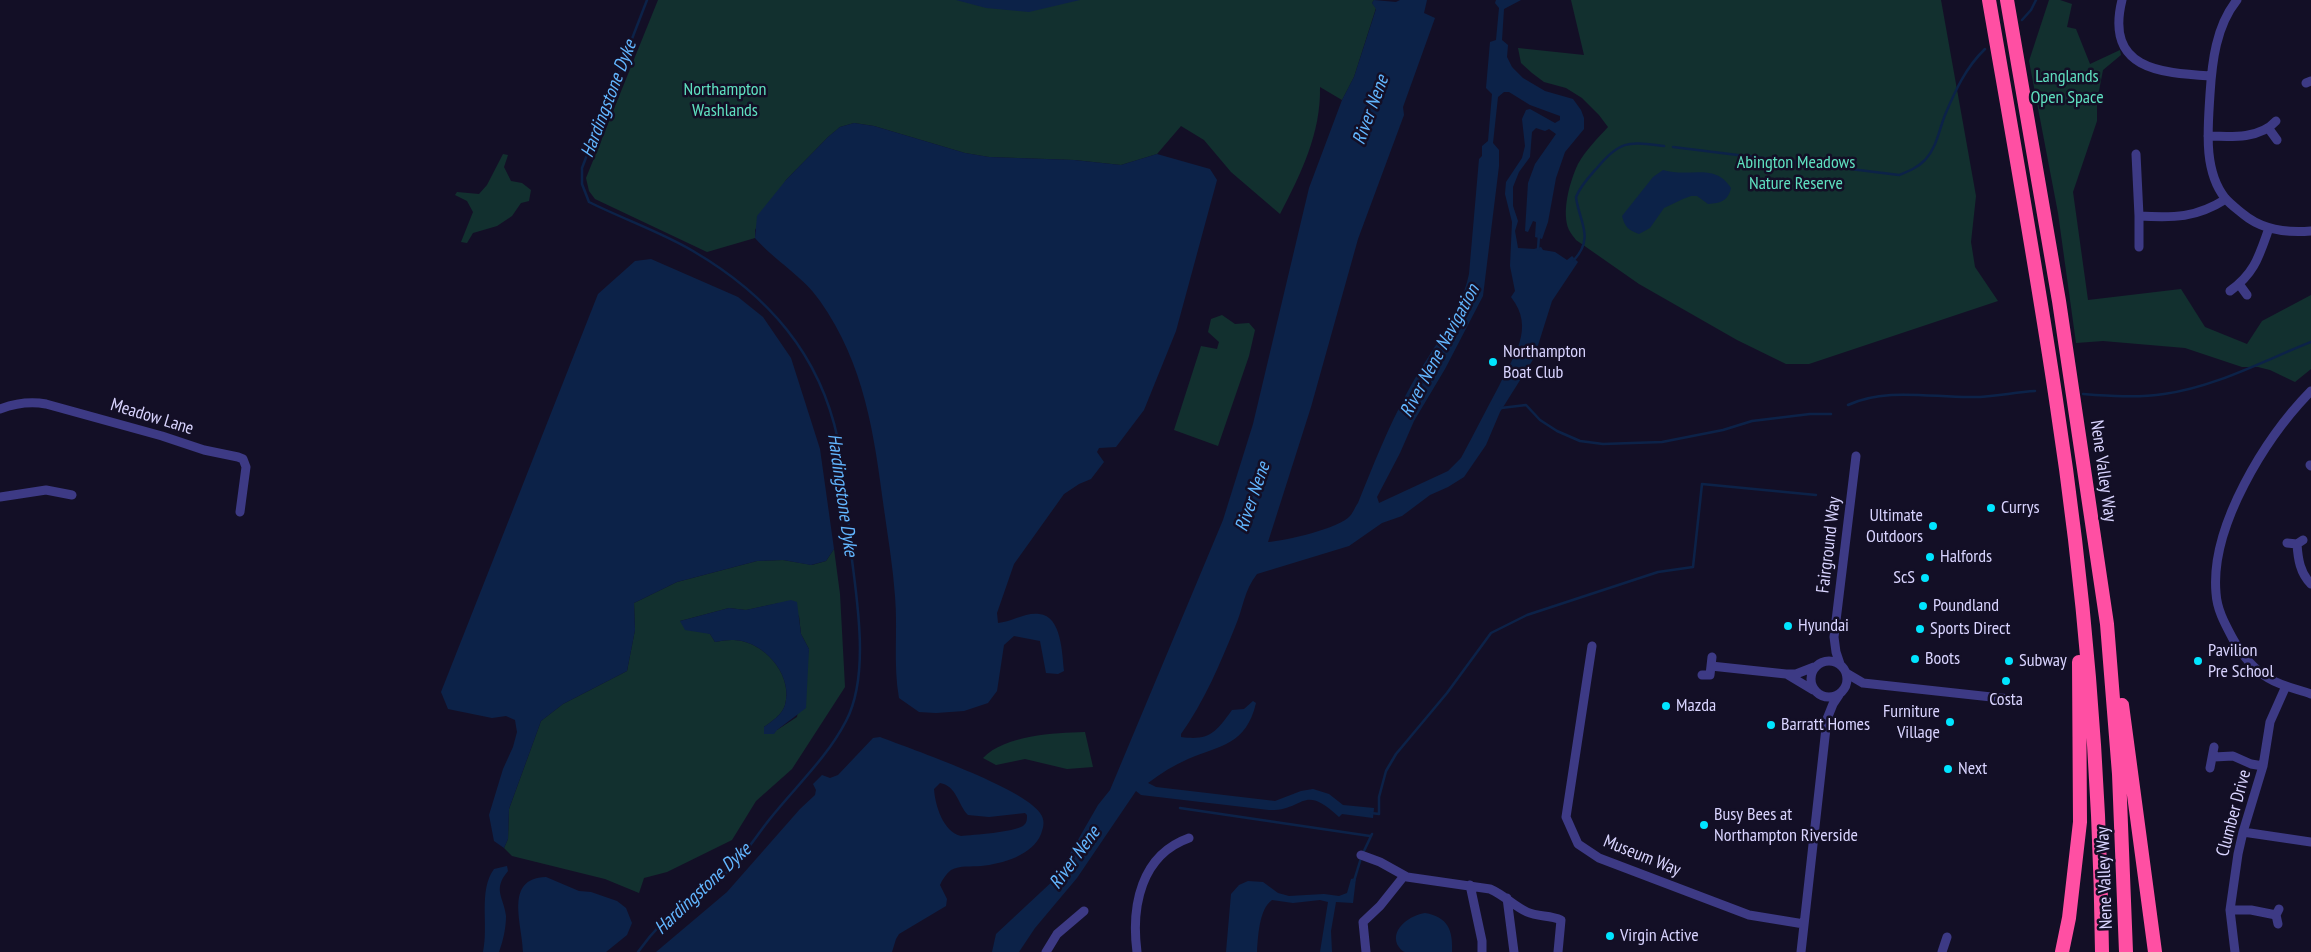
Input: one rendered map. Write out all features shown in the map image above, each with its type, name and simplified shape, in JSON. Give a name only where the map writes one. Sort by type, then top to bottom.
[{"type":"highway","name":"Nene Valley Way","points":[[1989,0],[2055,390],[2078,566],[2094,762],[2102,952]]},
{"type":"highway","name":"Nene Valley Way","points":[[2007,0],[2059,302],[2107,624],[2119,774],[2126,952]]},
{"type":"highway","points":[[2062,952],[2070,909],[2080,822],[2078,566]]},
{"type":"highway","points":[[2107,624],[2116,662],[2155,952]]},
{"type":"street","points":[[2122,0],[2117,21],[2126,50],[2142,65],[2171,74],[2211,76]]},
{"type":"street","points":[[2237,0],[2223,22],[2215,51],[2211,76],[2208,136],[2214,175],[2218,187],[2226,200],[2261,226],[2295,232],[2311,231]]},
{"type":"street","points":[[2208,136],[2238,137],[2269,129],[2276,121]]},
{"type":"street","points":[[2269,129],[2277,140]]},
{"type":"street","points":[[2136,154],[2140,216],[2139,247]]},
{"type":"street","points":[[2136,164],[2146,164]]},
{"type":"street","points":[[2140,216],[2160,218],[2195,215],[2208,211],[2226,200]]},
{"type":"street","points":[[2230,290],[2245,280],[2256,264],[2269,228]]},
{"type":"street","points":[[2239,284],[2246,295]]},
{"type":"street","points":[[2311,391],[2287,416],[2257,460],[2238,498],[2226,530],[2218,561],[2216,594],[2222,620],[2245,659],[2269,678],[2311,694]]},
{"type":"street","name":"Meadow Lane","points":[[0,409],[18,403],[36,402],[46,404],[162,436],[204,450],[238,457],[244,460],[246,467],[240,512]]},
{"type":"street","name":"Fairground Way","points":[[1834,637],[1856,456]]},
{"type":"street","points":[[0,498],[46,490],[72,495]]},
{"type":"street","points":[[2287,543],[2300,542],[2298,558],[2303,575],[2311,584]]},
{"type":"street","points":[[1824,661],[1834,637]]},
{"type":"street","points":[[1834,637],[1840,664],[1846,673],[1863,683],[2019,700]]},
{"type":"street","name":"Museum Way","points":[[1592,646],[1566,817],[1578,844],[1599,858],[1749,915],[1804,924]]},
{"type":"street","points":[[1702,675],[1710,676],[1711,662],[1786,674],[1796,674],[1824,661],[1834,661],[1840,664]]},
{"type":"street","points":[[1814,667],[1810,679],[1825,705],[1828,719]]},
{"type":"street","points":[[1801,952],[1828,719],[1833,704],[1846,684],[1846,673]]},
{"type":"street","points":[[1786,674],[1816,692],[1830,697],[1863,683]]},
{"type":"street","name":"Clumber Drive","points":[[2235,952],[2230,910],[2242,832],[2264,766],[2270,722],[2286,686]]},
{"type":"street","points":[[2210,768],[2214,752],[2233,756],[2251,764],[2264,766]]},
{"type":"street","points":[[2242,832],[2311,842]]},
{"type":"street","points":[[1137,952],[1137,903],[1146,875],[1158,858],[1180,842],[1189,838]]},
{"type":"street","points":[[1362,855],[1380,862],[1404,876],[1490,889],[1526,911],[1561,920],[1558,952]]},
{"type":"street","points":[[1367,950],[1363,922],[1380,906],[1404,876]]},
{"type":"street","points":[[1470,885],[1482,941],[1482,952]]},
{"type":"street","points":[[1507,898],[1514,952]]},
{"type":"street","points":[[2230,910],[2251,910],[2278,916]]},
{"type":"street","points":[[1046,952],[1057,934],[1084,911]]},
{"type":"street","points":[[1942,952],[1947,937]]},
{"type":"green space","name":"Northampton Washlands","points":[[658,0],[1374,0],[1372,3],[1376,8],[1354,77],[1342,100],[1320,87],[1317,121],[1308,153],[1280,214],[1231,172],[1204,140],[1181,126],[1157,154],[1121,165],[1074,160],[989,157],[965,153],[874,126],[854,123],[840,127],[828,137],[786,180],[755,230],[755,238],[707,252],[595,199],[589,191],[586,178]]},
{"type":"green space","name":"Abington Meadows Nature Reserve","points":[[1571,0],[1941,0],[1976,196],[1971,242],[1975,267],[1998,301],[1809,364],[1786,364],[1737,340],[1639,284],[1576,240],[1569,230],[1567,223],[1566,206],[1570,188],[1581,159],[1608,127],[1582,98],[1566,88],[1544,82],[1532,73],[1521,63],[1518,48],[1584,55]]},
{"type":"green space","name":"Langlands Open Space","points":[[2049,0],[2060,0],[2072,4],[2067,27],[2076,29],[2090,64],[2120,50],[2121,55],[2103,70],[2097,101],[2097,121],[2073,192],[2088,300],[2181,289],[2205,327],[2247,344],[2262,321],[2311,295],[2311,369],[2295,382],[2270,370],[2258,367],[2242,367],[2185,348],[2103,341],[2076,343],[2058,213],[2029,61]]},
{"type":"green space","points":[[503,154],[508,155],[504,167],[511,181],[522,183],[531,190],[529,201],[521,203],[512,216],[497,226],[473,233],[467,243],[461,242],[473,212],[467,201],[455,195],[457,192],[479,194],[487,185]]},
{"type":"green space","points":[[1222,315],[1235,324],[1249,323],[1255,330],[1249,356],[1218,446],[1174,430],[1201,346],[1217,349],[1219,342],[1208,332],[1211,319]]},
{"type":"green space","points":[[834,549],[840,594],[845,687],[792,769],[756,801],[732,840],[667,872],[644,878],[639,893],[605,879],[512,856],[504,848],[508,839],[509,809],[541,721],[563,704],[627,671],[635,630],[634,603],[677,582],[757,561],[783,560],[812,565],[826,561]],"holes":[[[779,603],[799,616],[801,634],[809,649],[797,717],[777,730],[764,727],[782,712],[787,694],[782,674],[769,657],[752,644],[742,641],[728,640],[715,642],[710,634],[680,621],[729,608],[746,610]]]},
{"type":"green space","points":[[1085,732],[1093,767],[1067,769],[1025,759],[996,765],[983,758],[992,750],[1017,740],[1059,733]]},
{"type":"water","points":[[956,0],[1080,0],[1029,12],[986,8]]},
{"type":"water","points":[[1374,0],[1396,2],[1400,0],[1427,0],[1424,13],[1435,18],[1403,107],[1404,115],[1358,239],[1311,407],[1268,542],[1324,529],[1344,521],[1351,515],[1401,405],[1451,320],[1465,290],[1469,274],[1479,159],[1482,156],[1482,146],[1488,141],[1492,94],[1486,88],[1490,42],[1496,40],[1499,8],[1495,3],[1496,0],[1521,0],[1504,9],[1502,40],[1508,45],[1507,57],[1512,67],[1523,78],[1545,91],[1573,99],[1584,118],[1584,129],[1565,152],[1556,178],[1548,222],[1542,239],[1535,237],[1536,222],[1533,221],[1528,232],[1525,231],[1528,183],[1535,164],[1556,134],[1549,129],[1545,131],[1536,128],[1532,132],[1530,157],[1519,172],[1513,187],[1513,206],[1518,221],[1515,231],[1518,248],[1534,249],[1541,247],[1543,250],[1555,252],[1567,260],[1572,256],[1578,262],[1552,301],[1534,358],[1500,412],[1486,445],[1464,477],[1430,495],[1402,516],[1382,523],[1349,546],[1257,574],[1246,593],[1238,620],[1217,669],[1181,737],[1199,738],[1206,736],[1221,724],[1232,710],[1244,709],[1253,701],[1256,703],[1252,717],[1246,728],[1231,741],[1178,764],[1148,783],[1156,787],[1275,801],[1301,791],[1313,789],[1329,794],[1343,805],[1374,808],[1373,818],[1342,814],[1339,817],[1318,801],[1310,800],[1290,807],[1269,810],[1141,795],[1136,791],[1077,878],[1035,928],[1019,952],[992,952],[996,934],[1056,878],[1098,805],[1110,790],[1223,520],[1253,424],[1309,188],[1342,100],[1354,77],[1376,9],[1372,3]],"holes":[[[1504,92],[1509,92],[1530,105],[1560,116],[1560,120],[1555,123],[1530,109],[1526,110],[1522,119],[1525,146],[1522,158],[1506,182],[1505,194],[1512,222],[1510,266],[1515,291],[1511,297],[1522,320],[1520,342],[1461,458],[1448,471],[1379,503],[1377,497],[1414,421],[1445,369],[1483,296],[1499,166],[1499,150],[1493,143],[1498,97]]]},
{"type":"water","points":[[854,123],[874,126],[965,153],[989,157],[1074,160],[1121,165],[1157,154],[1210,169],[1217,180],[1176,331],[1144,410],[1116,447],[1099,448],[1097,452],[1104,462],[1091,479],[1064,494],[1014,564],[997,613],[998,623],[1029,614],[1047,616],[1056,628],[1059,637],[1064,671],[1058,674],[1046,673],[1040,641],[1014,636],[1004,645],[997,691],[988,703],[964,711],[919,712],[899,698],[896,672],[896,609],[892,563],[871,427],[857,375],[848,350],[820,301],[797,276],[755,238],[757,216],[786,180],[828,137],[840,127]]},
{"type":"water","points":[[1663,170],[1682,173],[1701,172],[1717,175],[1725,180],[1731,188],[1730,192],[1726,199],[1717,203],[1708,204],[1697,196],[1683,199],[1664,208],[1650,228],[1639,234],[1635,233],[1624,223],[1622,216],[1653,177]]},
{"type":"water","points":[[651,259],[738,297],[763,317],[791,358],[820,449],[834,549],[826,561],[811,565],[783,560],[757,561],[677,582],[634,603],[635,630],[627,671],[563,704],[541,721],[509,809],[508,839],[504,848],[494,841],[489,815],[503,769],[513,747],[517,732],[515,720],[506,716],[492,718],[448,709],[441,692],[598,294],[635,261]]},
{"type":"water","points":[[791,600],[797,602],[801,634],[809,649],[806,708],[774,734],[764,734],[764,727],[784,709],[787,694],[782,674],[776,665],[752,644],[735,640],[715,642],[710,634],[685,630],[680,621],[729,608],[746,610]]},
{"type":"water","points":[[880,737],[966,770],[1013,792],[1030,803],[1042,816],[1042,831],[1037,841],[1024,853],[1007,861],[981,866],[958,867],[951,870],[944,877],[940,885],[947,899],[946,906],[899,934],[892,952],[656,952],[727,892],[800,809],[815,795],[816,790],[813,784],[822,775],[830,778],[838,775],[873,738]],"holes":[[[940,783],[946,785],[954,792],[968,815],[989,817],[1025,813],[1027,815],[1026,823],[1018,828],[1003,832],[961,836],[949,829],[938,810],[934,789]]]},
{"type":"water","points":[[507,866],[508,871],[503,878],[500,889],[506,916],[502,943],[499,952],[483,952],[485,942],[486,887],[494,869]]},
{"type":"water","points":[[546,877],[579,891],[591,892],[617,901],[626,908],[632,923],[627,935],[606,952],[523,952],[518,905],[520,894],[524,885],[533,879]]},
{"type":"water","points":[[1356,878],[1353,903],[1336,902],[1331,931],[1332,952],[1320,952],[1328,902],[1320,900],[1293,903],[1272,900],[1262,916],[1257,952],[1226,952],[1231,894],[1239,885],[1248,881],[1263,882],[1278,893],[1289,896],[1324,894],[1339,896],[1347,893],[1351,879]]},
{"type":"water","points":[[1425,913],[1439,918],[1448,926],[1452,952],[1405,952],[1399,948],[1396,938],[1400,928],[1408,919]]},
{"type":"waterway","name":"Hardingstone Dyke","points":[[638,952],[677,909],[730,869],[830,747],[846,721],[853,703],[860,663],[859,620],[841,455],[830,409],[818,380],[804,354],[767,307],[745,287],[720,268],[681,244],[589,202],[582,184],[582,168],[647,0]]},
{"type":"waterway","points":[[2022,20],[2031,10],[2036,0]]},
{"type":"waterway","points":[[1673,147],[1899,175],[1910,171],[1929,155],[1957,88],[1972,64],[1985,49]]},
{"type":"waterway","points":[[1574,260],[1584,244],[1585,237],[1576,197],[1585,181],[1605,159],[1620,147],[1634,144],[1664,146]]},
{"type":"waterway","points":[[1538,249],[1539,235]]},
{"type":"waterway","points":[[2083,394],[2144,396],[2183,391],[2239,372],[2311,342]]},
{"type":"waterway","points":[[1848,405],[1878,396],[1974,397],[2035,391]]},
{"type":"waterway","points":[[1501,408],[1526,405],[1540,420],[1557,431],[1580,441],[1603,444],[1662,442],[1723,430],[1752,421],[1810,414],[1831,414]]},
{"type":"waterway","points":[[1371,813],[1379,814],[1379,797],[1386,771],[1396,754],[1447,693],[1491,633],[1527,615],[1658,572],[1693,567],[1702,484],[1816,495]]},
{"type":"waterway","points":[[1180,808],[1370,836]]},
{"type":"waterway","points":[[1363,853],[1372,834]]},
{"type":"waterway","points":[[1354,881],[1361,858]]},
{"type":"place","name":"Northampton Boat Club","points":[[1493,362]]},
{"type":"place","name":"Currys","points":[[1991,508]]},
{"type":"place","name":"Ultimate Outdoors","points":[[1933,526]]},
{"type":"place","name":"Halfords","points":[[1930,557]]},
{"type":"place","name":"ScS","points":[[1925,578]]},
{"type":"place","name":"Poundland","points":[[1923,606]]},
{"type":"place","name":"Hyundai","points":[[1788,626]]},
{"type":"place","name":"Sports Direct","points":[[1920,629]]},
{"type":"place","name":"Boots","points":[[1915,659]]},
{"type":"place","name":"Subway","points":[[2009,661]]},
{"type":"place","name":"Pavilion Pre School","points":[[2198,661]]},
{"type":"place","name":"Costa","points":[[2006,681]]},
{"type":"place","name":"Mazda","points":[[1666,706]]},
{"type":"place","name":"Furniture Village","points":[[1950,722]]},
{"type":"place","name":"Barratt Homes","points":[[1771,725]]},
{"type":"place","name":"Next","points":[[1948,769]]},
{"type":"place","name":"Busy Bees at Northampton Riverside","points":[[1704,825]]},
{"type":"place","name":"Virgin Active","points":[[1610,936]]},
{"type":"water label","name":"River Nene","points":[[1371,110]]},
{"type":"water label","name":"River Nene Navigation","points":[[1440,351]]},
{"type":"water label","name":"River Nene","points":[[1253,497]]},
{"type":"water label","name":"River Nene","points":[[1075,858]]}]
